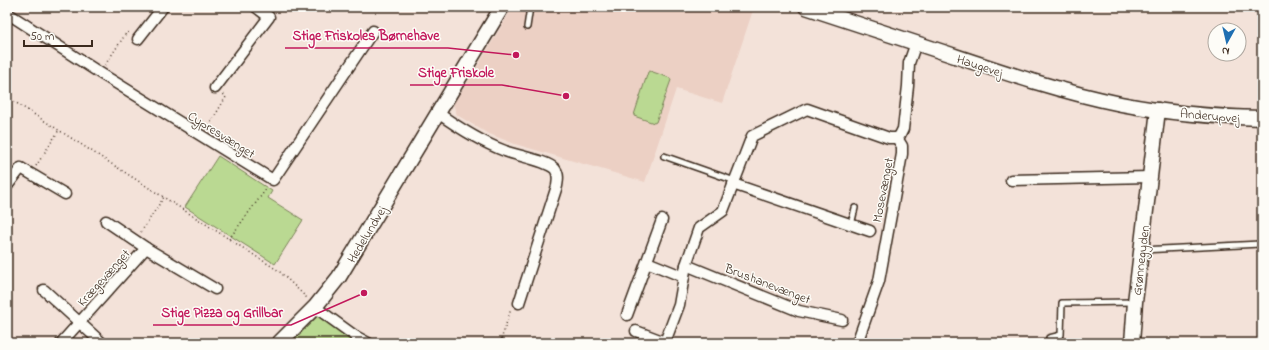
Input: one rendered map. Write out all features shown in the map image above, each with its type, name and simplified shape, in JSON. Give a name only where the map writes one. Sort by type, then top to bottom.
[{"type":"street","points":[[138,39],[163,7]]},
{"type":"street","points":[[215,88],[269,17],[256,7]]},
{"type":"street","name":"Hedelundvej","points":[[279,343],[315,307],[339,277],[502,7]]},
{"type":"street","name":"Haugevej","points":[[806,7],[1035,82],[1122,104],[1158,110]]},
{"type":"street","name":"Cypresvænget","points":[[7,13],[272,180]]},
{"type":"street","points":[[272,180],[373,31]]},
{"type":"street","points":[[636,331],[666,342],[679,305],[686,265],[699,228],[723,211],[752,136],[807,109],[889,138],[897,138],[903,130],[909,63],[916,43]]},
{"type":"street","name":"Anderupvej","points":[[1158,110],[1198,115],[1262,118]]},
{"type":"street","name":"Grønnegyden","points":[[1132,343],[1135,302],[1158,110]]},
{"type":"street","points":[[438,113],[470,134],[505,151],[547,164],[554,168],[558,173],[557,186],[519,303]]},
{"type":"street","name":"Mosevænget","points":[[857,343],[878,281],[902,154],[902,146],[897,138]]},
{"type":"street","points":[[7,186],[21,168],[65,194]]},
{"type":"street","points":[[1010,180],[1150,177]]},
{"type":"street","points":[[734,183],[870,231]]},
{"type":"street","points":[[627,315],[662,220]]},
{"type":"street","name":"Krægevænget","points":[[106,221],[146,248],[215,289]]},
{"type":"street","name":"Krægevænget","points":[[61,343],[146,248]]},
{"type":"street","points":[[647,262],[684,276]]},
{"type":"street","name":"Brushanevænget","points":[[686,265],[799,311],[842,320]]},
{"type":"street","name":"Krægevænget","points":[[44,290],[102,343]]},
{"type":"street","points":[[315,307],[355,336],[368,343]]},
{"type":"lane","points":[[527,27],[530,7]]},
{"type":"lane","points":[[664,156],[734,183]]},
{"type":"lane","points":[[851,225],[855,208]]},
{"type":"lane","points":[[1142,250],[1262,245]]},
{"type":"lane","points":[[1049,343],[1049,338],[1061,335],[1062,303],[1135,302]]},
{"type":"path","points":[[100,73],[127,32],[138,39]]},
{"type":"path","points":[[202,136],[226,97],[215,88]]},
{"type":"path","points":[[7,97],[279,270],[315,307]]},
{"type":"path","points":[[31,174],[59,130]]},
{"type":"path","points":[[229,239],[272,180]]},
{"type":"path","points":[[136,241],[164,197]]},
{"type":"path","points":[[500,343],[511,309],[519,303]]},
{"type":"shaded area","points":[[513,7],[754,7],[722,103],[676,89],[645,182],[515,144],[487,133],[457,115],[453,104]]},
{"type":"green space","points":[[650,71],[670,78],[671,80],[656,122],[654,123],[634,116],[648,72]]},
{"type":"green space","points":[[218,156],[272,191],[268,198],[303,220],[275,264],[185,207]]},
{"type":"green space","points":[[318,316],[360,343],[289,343]]},
{"type":"place","name":"Stige Friskoles Børnehave","points":[[516,55]]},
{"type":"place","name":"Stige Friskole","points":[[566,96]]},
{"type":"place","name":"Stige Pizza og Grillbar","points":[[364,293]]}]
